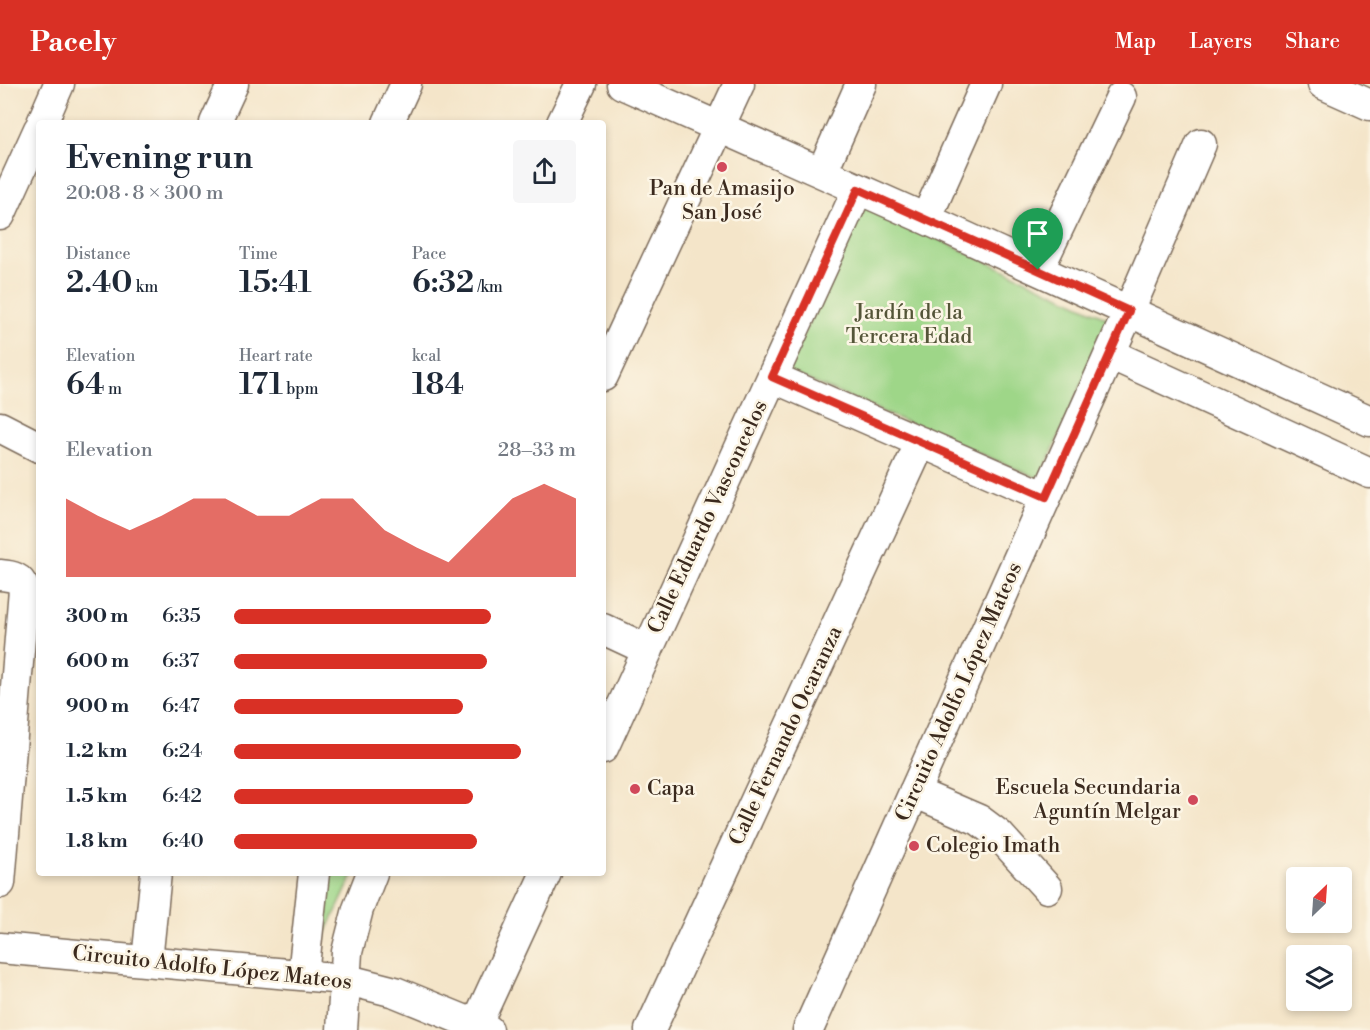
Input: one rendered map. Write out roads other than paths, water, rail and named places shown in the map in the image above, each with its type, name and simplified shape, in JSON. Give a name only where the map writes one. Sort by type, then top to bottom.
[{"type":"street","points":[[43,120],[59,84]]},
{"type":"street","points":[[216,120],[233,84]]},
{"type":"street","points":[[389,120],[406,84]]},
{"type":"street","points":[[563,120],[580,84]]},
{"type":"street","points":[[622,84],[822,172],[1370,421]]},
{"type":"street","points":[[606,369],[739,84]]},
{"type":"street","points":[[822,172],[861,84]]},
{"type":"street","points":[[926,219],[986,84]]},
{"type":"street","points":[[1323,84],[1370,105]]},
{"type":"street","points":[[1038,270],[1121,97]]},
{"type":"street","points":[[0,215],[36,136]]},
{"type":"street","name":"Circuito Adolfo López Mateos","points":[[808,1030],[1110,354],[1201,144]]},
{"type":"street","name":"Calle Eduardo Vasconcelos","points":[[606,741],[858,189]]},
{"type":"street","points":[[1110,354],[1370,473]]},
{"type":"street","points":[[772,377],[1046,497]]},
{"type":"street","points":[[0,427],[36,445]]},
{"type":"street","name":"Calle Fernando Ocaranza","points":[[650,1030],[921,442]]},
{"type":"street","points":[[0,883],[24,589],[19,579],[3,575]]},
{"type":"street","points":[[606,629],[648,650]]},
{"type":"street","points":[[914,792],[979,820],[999,835],[1047,888]]},
{"type":"street","points":[[147,961],[156,876]]},
{"type":"street","points":[[303,975],[314,876]]},
{"type":"street","points":[[342,1030],[347,952],[355,919],[371,876]]},
{"type":"street","points":[[482,1027],[545,876]]},
{"type":"street","name":"Circuito Adolfo López Mateos","points":[[0,948],[344,979],[395,992],[482,1027]]},
{"type":"place","name":"Pan de Amasijo San José","points":[[722,167]]},
{"type":"place","name":"Capa","points":[[635,789]]},
{"type":"place","name":"Escuela Secundaria Aguntín Melgar","points":[[1193,800]]},
{"type":"place","name":"Colegio Imath","points":[[914,846]]},
{"type":"park label","name":"Jardín de la Tercera Edad","points":[[909,325]]}]
